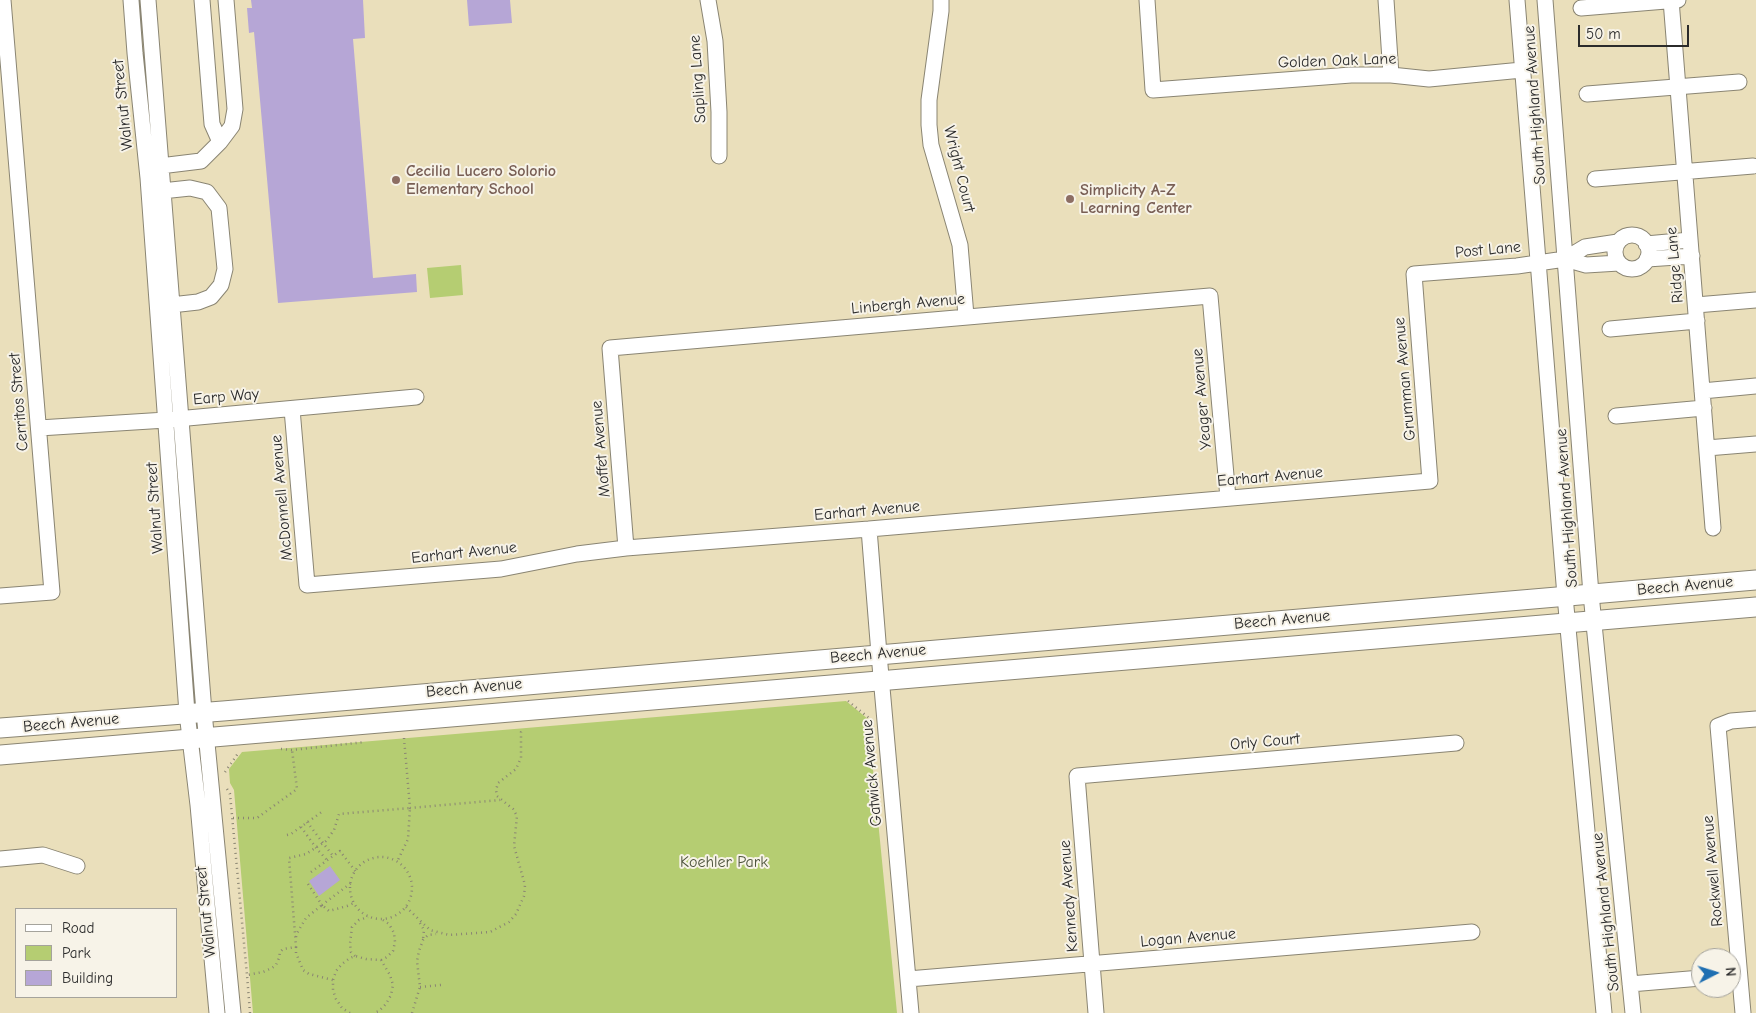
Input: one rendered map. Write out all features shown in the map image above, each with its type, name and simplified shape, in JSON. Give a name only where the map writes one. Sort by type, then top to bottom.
[{"type":"main road","name":"Beech Avenue","points":[[0,728],[1756,580]]},
{"type":"main road","name":"Beech Avenue","points":[[0,755],[1756,607]]},
{"type":"street","name":"Cerritos Street","points":[[0,596],[52,592],[3,0]]},
{"type":"street","name":"Walnut Street","points":[[131,0],[135,53],[158,178],[171,305],[174,420]]},
{"type":"street","name":"Walnut Street","points":[[148,0],[158,178],[195,713],[233,1013]]},
{"type":"street","points":[[202,0],[212,124],[220,142]]},
{"type":"street","points":[[158,178],[201,161],[220,142],[232,126],[235,109],[226,0]]},
{"type":"street","name":"Sapling Lane","points":[[708,0],[715,41],[719,112],[719,156]]},
{"type":"street","name":"Wright Court","points":[[941,0],[929,100],[929,125],[931,145],[960,245],[966,316]]},
{"type":"street","name":"Golden Oak Lane","points":[[1147,0],[1154,90],[1351,75],[1391,75],[1429,79],[1522,70]]},
{"type":"street","points":[[1386,0],[1391,75]]},
{"type":"street","name":"South Highland Avenue","points":[[1517,0],[1565,596],[1604,1013]]},
{"type":"street","name":"South Highland Avenue","points":[[1544,0],[1594,620],[1633,1013]]},
{"type":"street","name":"Ridge Lane","points":[[1672,0],[1713,528]]},
{"type":"street","points":[[1581,8],[1678,0]]},
{"type":"street","points":[[1587,94],[1739,82]]},
{"type":"street","points":[[1595,179],[1753,166]]},
{"type":"street","points":[[158,178],[207,192],[219,208],[225,269],[221,285],[211,297],[198,302],[171,305]]},
{"type":"street","points":[[1633,236],[1638,237],[1647,251],[1640,267],[1634,269],[1623,267],[1615,253],[1618,242],[1622,238],[1633,236]]},
{"type":"street","points":[[1647,251],[1690,240]]},
{"type":"street","points":[[1565,259],[1585,247],[1618,242]]},
{"type":"street","points":[[1647,251],[1692,256]]},
{"type":"street","points":[[1565,259],[1586,265],[1619,263]]},
{"type":"street","name":"Post Lane","points":[[1414,274],[1565,259]]},
{"type":"street","name":"Grumman Avenue","points":[[1414,274],[1430,481]]},
{"type":"street","name":"Linbergh Avenue","points":[[610,348],[1210,296]]},
{"type":"street","name":"Yeager Avenue","points":[[1210,296],[1228,498]]},
{"type":"street","points":[[1696,305],[1756,300]]},
{"type":"street","points":[[1610,330],[1697,321]]},
{"type":"street","name":"Moffet Avenue","points":[[610,348],[626,548]]},
{"type":"street","points":[[1702,391],[1756,386]]},
{"type":"street","name":"Earp Way","points":[[39,428],[174,420],[416,397]]},
{"type":"street","points":[[1616,416],[1704,408]]},
{"type":"street","name":"McDonnell Avenue","points":[[292,409],[307,585]]},
{"type":"street","points":[[1707,448],[1756,444]]},
{"type":"street","name":"Earhart Avenue","points":[[307,585],[501,569],[577,554],[626,548],[1430,481]]},
{"type":"street","name":"Gatwick Avenue","points":[[869,529],[878,654],[912,1013]]},
{"type":"street","name":"Rockwell Avenue","points":[[1733,948],[1718,726],[1731,720],[1756,719]]},
{"type":"street","name":"Walnut Street","points":[[198,739],[198,805],[217,1013]]},
{"type":"street","name":"Orly Court","points":[[1077,776],[1456,743]]},
{"type":"street","name":"Kennedy Avenue","points":[[1077,776],[1096,1013]]},
{"type":"street","points":[[0,858],[43,855],[77,866]]},
{"type":"street","name":"Logan Avenue","points":[[908,979],[1472,932]]},
{"type":"street","points":[[1630,984],[1691,979]]},
{"type":"street","name":"Rockwell Avenue","points":[[1740,998],[1743,1013]]},
{"type":"path","points":[[846,700],[869,717],[870,727]]},
{"type":"path","points":[[515,729],[527,726]]},
{"type":"path","points":[[500,800],[496,790],[498,783],[516,769],[521,758],[521,732],[523,728]]},
{"type":"path","points":[[397,737],[404,736],[410,808],[408,839],[398,862]]},
{"type":"path","points":[[275,749],[292,750],[369,741]]},
{"type":"path","points":[[225,779],[225,771],[240,750]]},
{"type":"path","points":[[232,818],[257,818],[297,790],[292,750]]},
{"type":"path","points":[[226,787],[230,794],[250,1013]]},
{"type":"path","points":[[333,980],[316,977],[303,970],[296,953],[289,858],[306,854],[324,844],[334,830],[338,814],[500,800],[507,803],[517,816],[514,846],[525,885],[521,906],[509,922],[490,932],[450,935],[430,930],[406,907]]},
{"type":"path","points":[[287,835],[292,834],[322,811]]},
{"type":"path","points":[[307,822],[333,856]]},
{"type":"path","points":[[300,827],[327,860]]},
{"type":"path","points":[[311,872],[340,850],[356,872]]},
{"type":"path","points":[[368,917],[360,911],[354,902],[351,893],[351,883],[360,866],[369,860],[388,858],[398,862],[408,873],[412,887],[411,898],[399,914],[389,918],[368,917],[358,920],[352,927],[351,952],[366,960],[381,960],[393,951],[394,933],[389,924],[382,919]]},
{"type":"path","points":[[295,942],[297,933],[306,918],[351,883]]},
{"type":"path","points":[[308,884],[322,905],[329,910],[347,906],[354,902]]},
{"type":"path","points":[[412,1013],[420,987],[417,961],[424,930],[420,922]]},
{"type":"path","points":[[422,940],[428,935],[439,933]]},
{"type":"path","points":[[246,975],[263,972],[272,968],[276,965],[280,958],[280,952],[283,949],[296,947]]},
{"type":"path","points":[[350,1013],[342,1008],[336,999],[333,990],[333,980],[336,971],[342,964],[356,956]]},
{"type":"path","points":[[374,1013],[386,1004],[391,995],[390,975],[381,960]]},
{"type":"path","points":[[420,987],[441,985]]},
{"type":"green space","points":[[461,265],[463,295],[430,298],[427,268]]},
{"type":"green space","name":"Koehler Park","points":[[846,701],[868,719],[897,1013],[253,1013],[234,790],[230,783],[229,769],[242,752]]},
{"type":"building","points":[[251,0],[363,0],[365,38],[353,39],[373,278],[416,274],[417,292],[278,303],[254,32],[249,33],[247,8],[252,8]]},
{"type":"building","points":[[467,0],[510,0],[512,23],[469,26]]},
{"type":"building","points":[[330,866],[340,880],[319,896],[309,881]]},
{"type":"place","name":"Cecilia Lucero Solorio Elementary School","points":[[396,180]]},
{"type":"place","name":"Simplicity A-Z Learning Center","points":[[1070,199]]}]
